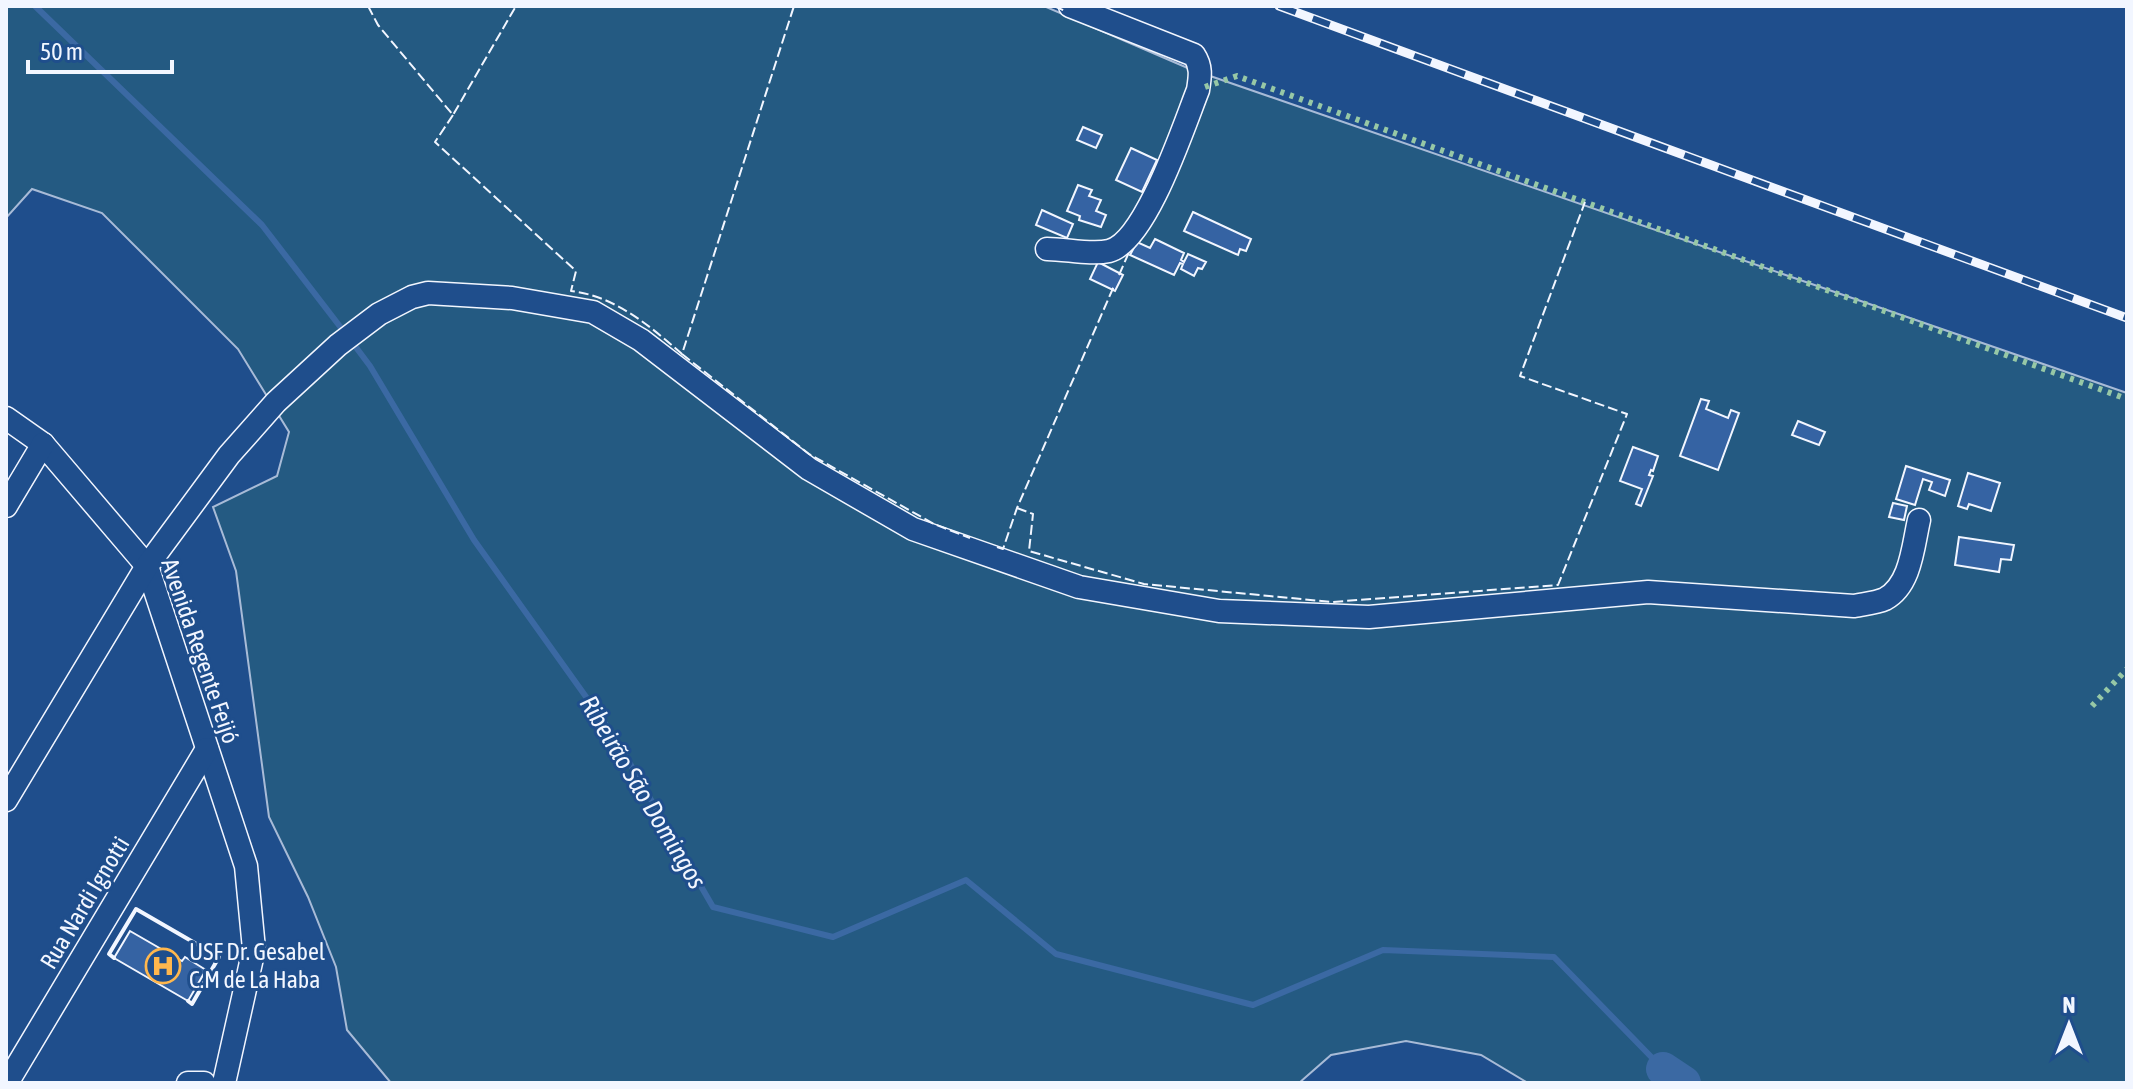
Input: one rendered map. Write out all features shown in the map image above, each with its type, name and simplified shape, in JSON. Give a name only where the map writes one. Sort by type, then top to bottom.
[{"type":"street","points":[[1047,249],[1108,251],[1120,246],[1151,207],[1201,76],[1194,55],[1070,6]]},
{"type":"street","points":[[6,800],[147,566],[229,455],[276,402],[338,345],[379,314],[412,297],[428,293],[512,298],[593,312],[641,340],[809,469],[913,529],[1079,587],[1219,611],[1369,617],[1648,592],[1854,606],[1884,599],[1900,586],[1908,569],[1919,520]]},
{"type":"street","name":"Avenida Regente Feijó","points":[[6,418],[43,444],[147,566],[246,866],[254,949],[224,1083]]},
{"type":"street","points":[[6,506],[43,444]]},
{"type":"street","name":"Rua Nardi Ignotti","points":[[7,1083],[207,749]]},
{"type":"street","points":[[188,1083],[204,1083]]},
{"type":"shaded area","points":[[6,6],[1044,6],[1190,69],[2127,393],[2127,1083],[1528,1083],[1481,1055],[1406,1041],[1331,1055],[1299,1083],[391,1083],[347,1030],[336,967],[308,897],[269,817],[236,571],[213,507],[277,476],[289,432],[238,349],[102,213],[32,189],[6,218]]},
{"type":"building","points":[[1083,127],[1102,135],[1096,148],[1077,140]]},
{"type":"building","points":[[1131,148],[1157,160],[1142,192],[1116,180]]},
{"type":"building","points":[[1078,185],[1092,190],[1089,196],[1101,200],[1096,211],[1106,215],[1101,227],[1079,220],[1080,216],[1067,211]]},
{"type":"building","points":[[1042,210],[1073,224],[1067,238],[1036,225]]},
{"type":"building","points":[[1193,212],[1251,239],[1246,251],[1240,249],[1238,255],[1184,231]]},
{"type":"building","points":[[1155,239],[1184,253],[1181,260],[1184,262],[1188,254],[1206,262],[1194,276],[1181,269],[1183,264],[1180,263],[1174,275],[1130,255],[1137,242],[1150,248]]},
{"type":"building","points":[[1098,262],[1123,275],[1115,291],[1090,279]]},
{"type":"building","points":[[1701,399],[1709,401],[1706,409],[1728,418],[1731,410],[1739,413],[1718,470],[1680,456]]},
{"type":"building","points":[[1798,421],[1825,432],[1819,445],[1792,435]]},
{"type":"building","points":[[1633,447],[1658,456],[1649,475],[1653,476],[1641,506],[1636,504],[1642,489],[1620,481]]},
{"type":"building","points":[[1906,466],[1950,480],[1945,496],[1929,490],[1932,482],[1923,479],[1915,505],[1896,499]]},
{"type":"building","points":[[1968,473],[2000,483],[1991,511],[1969,504],[1967,509],[1958,506]]},
{"type":"building","points":[[1893,503],[1907,506],[1904,520],[1889,517]]},
{"type":"building","points":[[1959,537],[2014,545],[2011,560],[2001,559],[1999,572],[1955,565]]},
{"type":"building","name":"USF Dr. Gesabel C.M de La Haba","points":[[130,931],[182,961],[185,957],[206,970],[188,1001],[114,958]]},
{"type":"waterway","name":"Ribeirão São Domingos","points":[[35,6],[262,225],[345,333]]},
{"type":"waterway","name":"Ribeirão São Domingos","points":[[352,342],[370,366],[474,540],[614,736],[713,907],[833,937],[966,880],[1056,954],[1253,1005],[1383,950],[1554,957],[1663,1069]]},
{"type":"waterway","points":[[1663,1069],[1684,1083]]},
{"type":"railway","points":[[1279,6],[2127,318]]},
{"type":"hedge","points":[[1205,87],[1237,76],[2127,399]]},
{"type":"hedge","points":[[2092,706],[2127,669]]},
{"type":"fence","points":[[368,6],[378,25],[453,115],[516,6]]},
{"type":"fence","points":[[453,115],[435,142],[576,271],[571,291],[617,306],[682,354],[794,6]]},
{"type":"fence","points":[[1054,6],[1065,11]]},
{"type":"fence","points":[[1017,508],[1033,514],[1029,551],[1144,584],[1332,602],[1558,585],[1627,414],[1520,376],[1585,202]]},
{"type":"fence","points":[[1119,275],[1130,250]]},
{"type":"fence","points":[[997,547],[1003,549],[1017,508],[1114,286]]},
{"type":"fence","points":[[682,354],[809,454],[934,524],[970,538]]},
{"type":"wall","points":[[114,958],[109,954],[136,909],[219,957],[192,1004],[188,1001]]},
{"type":"place","name":"USF Dr. Gesabel C.M de La Haba","points":[[163,966]]}]
